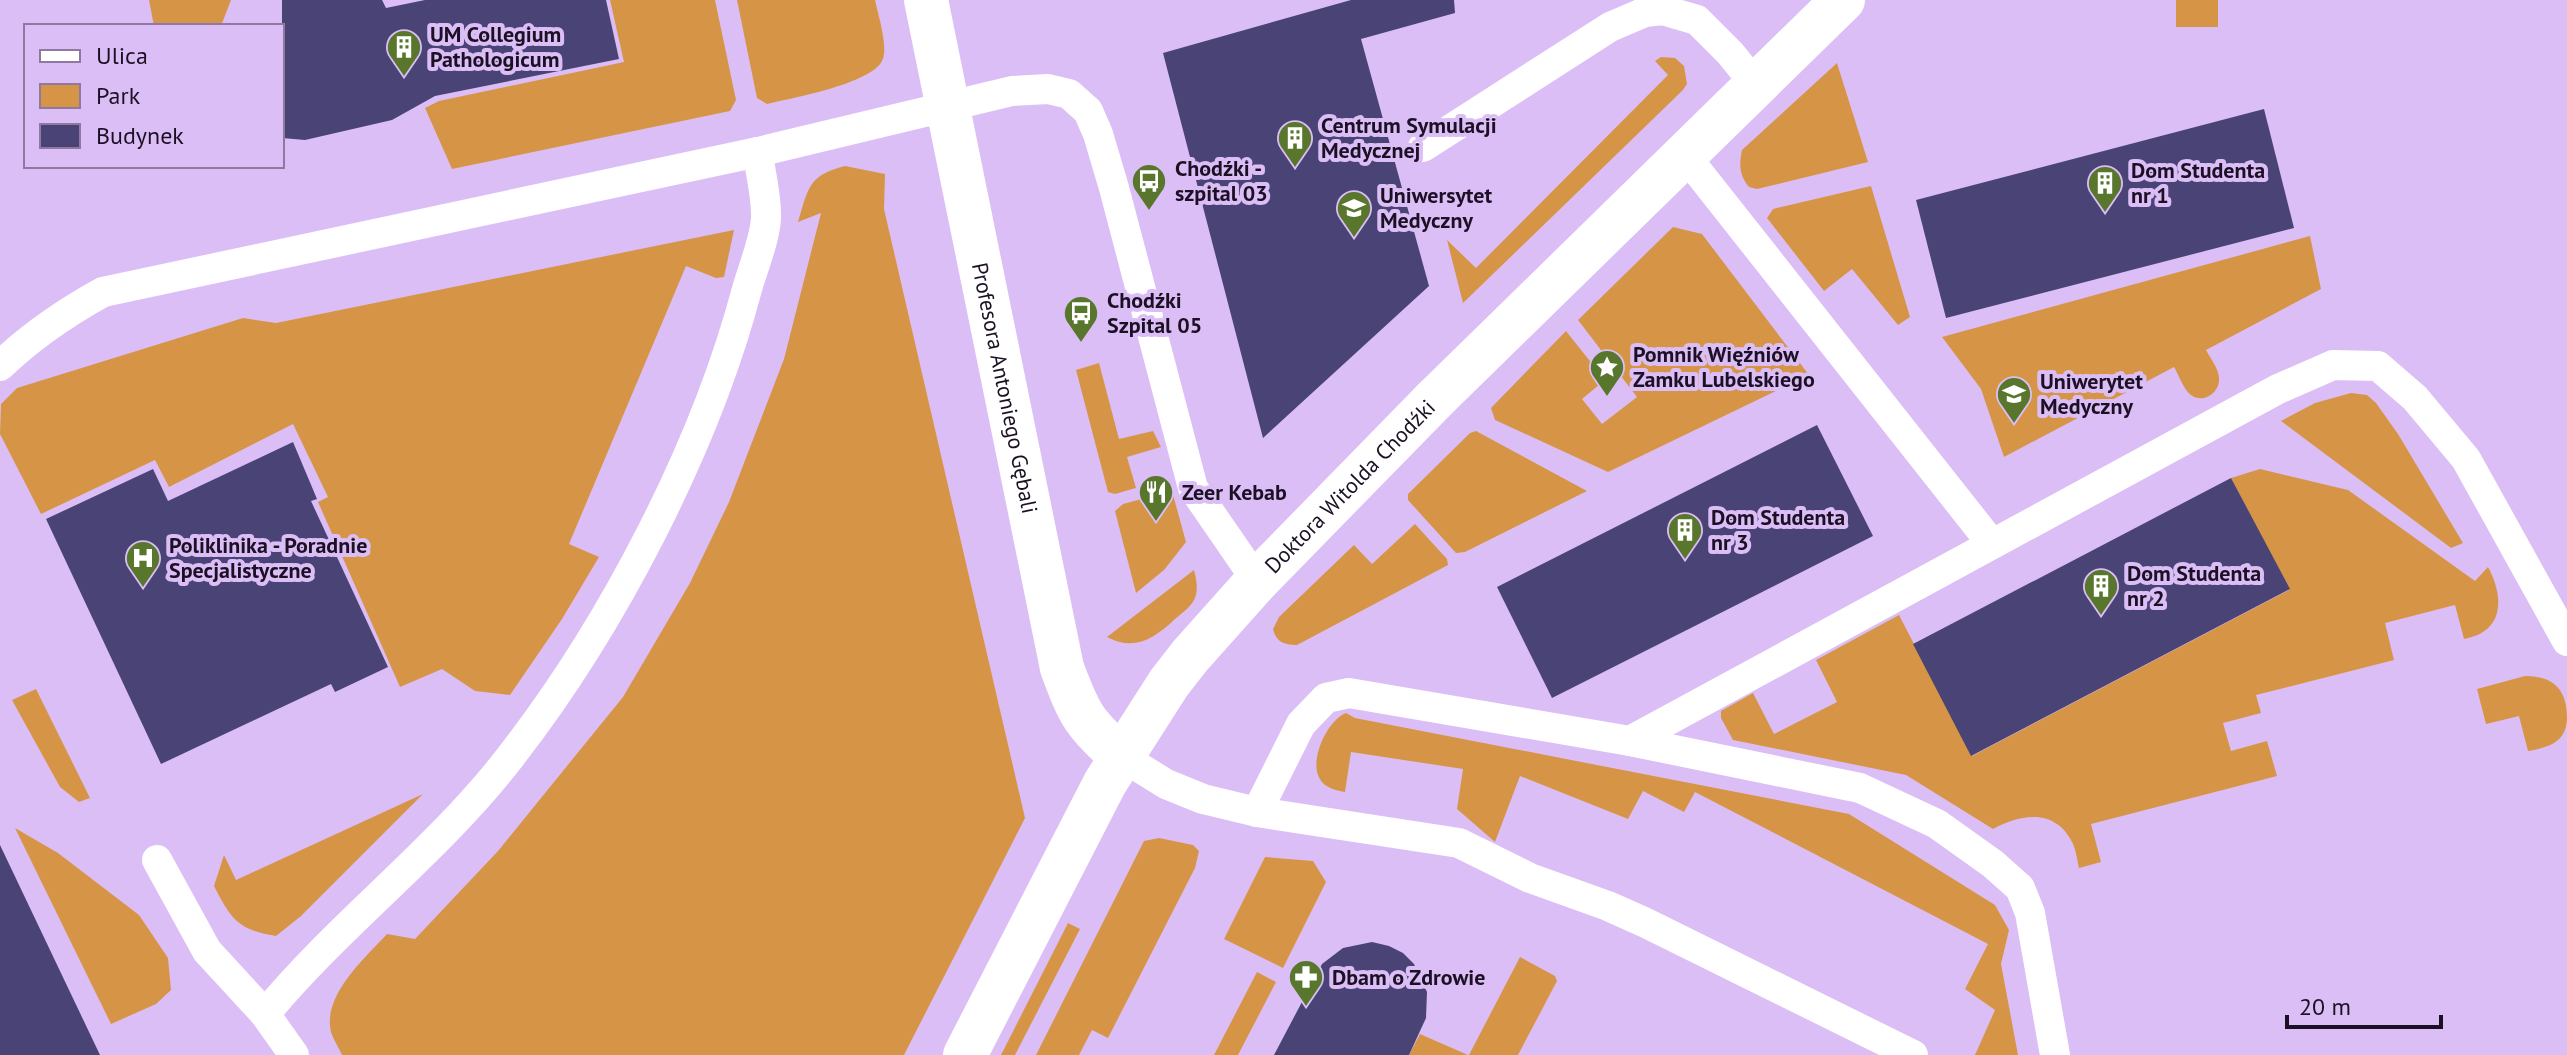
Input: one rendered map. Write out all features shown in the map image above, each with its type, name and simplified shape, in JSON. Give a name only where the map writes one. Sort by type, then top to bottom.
[{"type":"street","name":"Profesora Antoniego Gębali","points":[[926,0],[1062,668],[1076,706],[1090,730],[1121,756]]},
{"type":"street","name":"Doktora Witolda Chodźki","points":[[965,1055],[1121,756],[1176,674],[1257,581],[1435,399],[1843,0]]},
{"type":"lane","points":[[1423,147],[1610,27],[1645,12],[1663,10],[1697,20],[1756,85]]},
{"type":"lane","points":[[0,366],[35,335],[103,292],[758,152],[1012,91],[1048,89],[1069,94],[1088,111],[1098,134],[1193,488],[1257,581]]},
{"type":"lane","points":[[265,1014],[301,970],[455,820],[511,757],[587,648],[647,540],[697,433],[737,328],[766,219],[758,152]]},
{"type":"lane","points":[[1684,154],[1992,544]]},
{"type":"lane","points":[[1630,741],[2278,389],[2333,365],[2378,366],[2415,398],[2466,459],[2567,641]]},
{"type":"lane","points":[[1257,812],[1301,724],[1326,698],[1349,693],[1630,741],[1860,788],[1937,824],[1993,864],[2020,888],[2030,913],[2055,1055]]},
{"type":"lane","points":[[1121,756],[1166,784],[1203,799],[1257,812],[1459,843],[1530,878],[1646,923],[1913,1055]]},
{"type":"lane","points":[[157,860],[207,951],[265,1014],[294,1055]]},
{"type":"green space","points":[[149,0],[231,0],[222,24],[154,24]]},
{"type":"green space","points":[[610,0],[715,0],[736,100],[730,111],[452,169],[425,108],[439,101],[624,62]]},
{"type":"green space","points":[[737,0],[875,0],[884,40],[882,61],[875,69],[847,83],[767,104],[757,98]]},
{"type":"green space","points":[[2176,0],[2218,0],[2218,27],[2176,27]]},
{"type":"green space","points":[[1661,57],[1675,58],[1684,66],[1687,84],[1683,90],[1463,303],[1447,240],[1476,268],[1668,75],[1655,61]]},
{"type":"green space","points":[[1837,63],[1868,162],[1757,189],[1749,187],[1741,169],[1742,150]]},
{"type":"green space","points":[[845,166],[885,174],[884,209],[1025,818],[904,1055],[342,1055],[331,1032],[330,1018],[333,1004],[348,978],[387,934],[415,939],[498,851],[623,697],[690,583],[729,502],[784,359],[821,213],[798,222],[804,201],[817,179]]},
{"type":"green space","points":[[1871,186],[1910,317],[1898,325],[1852,269],[1824,291],[1767,218],[1773,209]]},
{"type":"green space","points":[[1673,227],[1702,234],[1809,375],[1608,472],[1495,420],[1491,408],[1566,331],[1605,380],[1582,399],[1602,424],[1637,397],[1578,320]]},
{"type":"green space","points":[[734,230],[724,277],[716,278],[686,266],[569,544],[599,557],[562,619],[510,695],[475,691],[442,669],[400,687],[318,502],[328,497],[293,424],[169,487],[155,460],[41,514],[0,434],[1,404],[17,388],[243,318],[276,323]]},
{"type":"green space","points":[[2310,236],[2321,289],[2206,350],[2219,376],[2218,385],[2210,396],[2200,398],[2191,395],[2174,367],[2004,457],[1981,389],[1942,337]]},
{"type":"green space","points":[[1099,363],[1119,439],[1153,431],[1161,447],[1127,457],[1136,488],[1115,494],[1108,492],[1076,370]]},
{"type":"green space","points":[[2351,393],[2367,395],[2376,403],[2463,543],[2451,548],[2281,421],[2315,403]]},
{"type":"green space","points":[[1476,431],[1587,491],[1465,552],[1456,553],[1408,500],[1408,494],[1470,433]]},
{"type":"green space","points":[[2260,469],[2348,490],[2475,581],[2488,567],[2497,590],[2494,621],[2477,635],[2464,639],[2455,605],[2385,623],[2394,660],[2256,695],[2261,713],[2223,723],[2231,751],[2267,741],[2277,776],[2091,824],[2101,862],[2079,868],[2073,845],[2065,831],[2047,819],[2014,820],[1993,829],[1906,775],[1733,740],[1721,718],[1721,711],[1753,693],[1774,734],[1837,702],[1816,660],[1899,615],[1972,756],[2289,590],[2231,478]]},
{"type":"green space","points":[[1172,491],[1186,542],[1164,570],[1136,593],[1115,511],[1123,504]]},
{"type":"green space","points":[[1415,524],[1447,559],[1448,565],[1297,645],[1278,640],[1273,629],[1279,617],[1354,545],[1372,564]]},
{"type":"green space","points":[[1194,570],[1197,585],[1195,599],[1160,632],[1135,643],[1107,637]]},
{"type":"green space","points":[[2525,676],[2544,679],[2557,686],[2565,700],[2567,718],[2565,730],[2558,740],[2528,751],[2519,716],[2486,724],[2477,689]]},
{"type":"green space","points":[[36,689],[90,798],[79,802],[60,787],[12,700]]},
{"type":"green space","points":[[1346,713],[1355,718],[1849,814],[1995,905],[2009,930],[2001,964],[2018,1055],[1975,1055],[1995,1010],[1965,989],[1988,944],[1695,792],[1684,812],[1643,791],[1628,819],[1520,776],[1495,842],[1457,809],[1463,769],[1351,752],[1345,792],[1325,785],[1316,767],[1319,749],[1333,723]]},
{"type":"green space","points":[[423,794],[301,916],[276,936],[253,930],[237,921],[214,886],[224,855],[236,880]]},
{"type":"green space","points":[[15,828],[58,853],[139,915],[168,958],[171,990],[156,1004],[111,1024]]},
{"type":"green space","points":[[1159,838],[1193,845],[1199,851],[1195,868],[1108,1038],[1092,1030],[1079,1055],[1036,1055],[1144,841]]},
{"type":"green space","points":[[1265,857],[1313,861],[1326,882],[1283,968],[1224,939]]},
{"type":"green space","points":[[1068,923],[1080,929],[1015,1055],[1001,1055]]},
{"type":"green space","points":[[1520,957],[1555,976],[1557,981],[1518,1055],[1469,1055]]},
{"type":"green space","points":[[1257,972],[1276,982],[1238,1055],[1214,1055]]},
{"type":"green space","points":[[1420,1034],[1468,1055],[1409,1055]]},
{"type":"building","name":"UM Collegium Pathologicum","points":[[282,0],[382,0],[386,8],[425,0],[606,0],[619,59],[435,96],[392,120],[305,140],[284,138]]},
{"type":"building","name":"Centrum Symulacji Medycznej","points":[[1351,0],[1454,0],[1455,13],[1361,39],[1429,286],[1263,438],[1163,53]]},
{"type":"building","name":"Dom Studenta nr 1","points":[[2264,109],[2294,228],[1946,318],[1916,200]]},
{"type":"building","name":"Dom Studenta nr 3","points":[[1817,425],[1873,536],[1552,698],[1497,587]]},
{"type":"building","name":"Poliklinika - Poradnie Specjalistyczne","points":[[293,442],[317,499],[311,501],[388,667],[335,692],[331,684],[161,764],[46,519],[153,469],[168,501]]},
{"type":"building","name":"Dom Studenta nr 2","points":[[2231,478],[2290,589],[1971,756],[1913,644]]},
{"type":"building","points":[[0,845],[100,1055],[0,1055]]},
{"type":"building","points":[[1372,942],[1403,953],[1414,964],[1427,992],[1426,1018],[1409,1055],[1274,1055],[1322,964],[1343,948]]},
{"type":"place","name":"UM Collegium Pathologicum","points":[[404,78]]},
{"type":"place","name":"Centrum Symulacji Medycznej","points":[[1295,169]]},
{"type":"place","name":"Chodźki - szpital 03","points":[[1149,212]]},
{"type":"place","name":"Dom Studenta nr 1","points":[[2105,214]]},
{"type":"place","name":"Uniwersytet Medyczny","points":[[1354,239]]},
{"type":"place","name":"Chodźki Szpital 05","points":[[1081,344]]},
{"type":"place","name":"Pomnik Więźniów Zamku Lubelskiego","points":[[1607,398]]},
{"type":"place","name":"Uniwerytet Medyczny","points":[[2014,425]]},
{"type":"place","name":"Zeer Kebab","points":[[1156,523]]},
{"type":"place","name":"Dom Studenta nr 3","points":[[1685,561]]},
{"type":"place","name":"Poliklinika - Poradnie Specjalistyczne","points":[[143,589]]},
{"type":"place","name":"Dom Studenta nr 2","points":[[2101,617]]},
{"type":"place","name":"Dbam o Zdrowie","points":[[1306,1008]]}]
